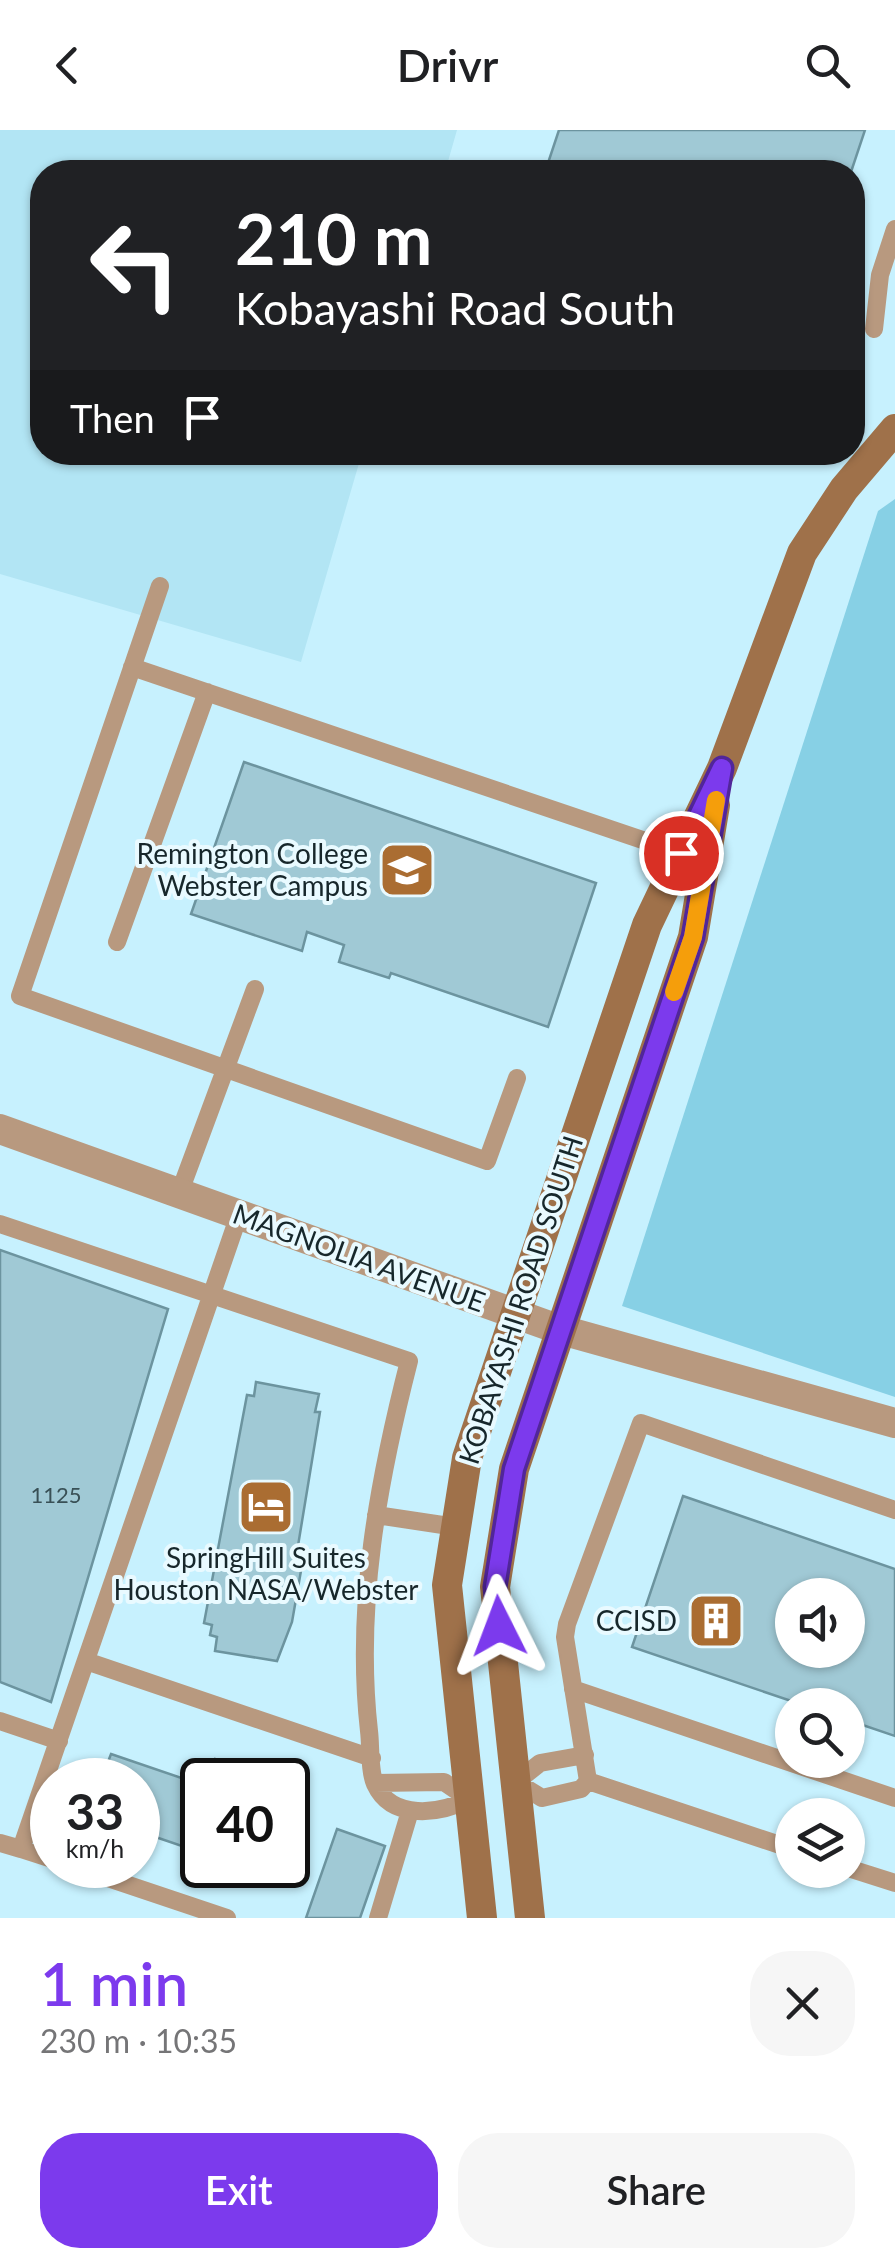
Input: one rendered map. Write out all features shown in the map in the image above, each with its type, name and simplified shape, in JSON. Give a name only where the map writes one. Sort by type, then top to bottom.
[{"type":"street","name":"KOBAYASHI ROAD SOUTH","points":[[865,464],[895,429]]},
{"type":"street","name":"KOBAYASHI ROAD SOUTH","points":[[482,1918],[447,1585],[467,1458],[647,925],[722,768],[802,552],[864,465]]},
{"type":"street","name":"KOBAYASHI ROAD SOUTH","points":[[530,1918],[495,1587],[514,1469],[693,937],[722,768]]},
{"type":"street","name":"MAGNOLIA AVENUE","points":[[0,1129],[558,1330],[895,1423]]},
{"type":"street","points":[[469,1799],[516,1782]]},
{"type":"lane","points":[[874,328],[880,274],[895,229]]},
{"type":"lane","points":[[160,586],[20,996],[487,1161],[517,1078]]},
{"type":"lane","points":[[132,667],[681,853]]},
{"type":"lane","points":[[117,942],[207,692]]},
{"type":"lane","points":[[179,1194],[254,989]]},
{"type":"lane","points":[[22,1849],[239,1215]]},
{"type":"lane","points":[[0,1224],[410,1361],[389,1438],[376,1515],[363,1676],[375,1783],[392,1804],[410,1811],[449,1809],[469,1799],[444,1782],[375,1783]]},
{"type":"lane","points":[[584,1755],[540,1762],[516,1782],[542,1798],[582,1789],[588,1781],[567,1624],[641,1423],[895,1510]]},
{"type":"lane","points":[[376,1515],[456,1527]]},
{"type":"lane","points":[[86,1661],[372,1758]]},
{"type":"lane","points":[[574,1688],[895,1798]]},
{"type":"lane","points":[[0,1722],[58,1741]]},
{"type":"lane","points":[[588,1781],[775,1843]]},
{"type":"lane","points":[[378,1918],[410,1811]]},
{"type":"lane","points":[[0,1842],[30,1852]]},
{"type":"lane","points":[[865,1874],[895,1884]]},
{"type":"lane","points":[[138,1888],[227,1918]]},
{"type":"shaded area","points":[[0,130],[457,130],[448,160],[30,160],[30,465],[358,465],[301,662],[0,574]]},
{"type":"shaded area","points":[[895,499],[895,1397],[622,1306],[878,511]]},
{"type":"building","points":[[559,130],[865,130],[855,160],[549,160]]},
{"type":"building","points":[[244,762],[596,883],[548,1027],[391,973],[389,978],[339,962],[344,945],[307,932],[302,951],[191,914]]},
{"type":"building","points":[[0,1250],[168,1309],[51,1702],[0,1682]]},
{"type":"building","name":"SpringHill Suites Houston NASA/Webster","points":[[256,1382],[319,1394],[315,1412],[320,1412],[295,1564],[302,1565],[292,1622],[277,1661],[215,1651],[217,1637],[210,1635],[212,1625],[204,1623],[247,1395],[254,1396]]},
{"type":"building","name":"CCISD","points":[[683,1496],[895,1569],[895,1736],[865,1726],[865,1688],[775,1688],[775,1696],[632,1647]]},
{"type":"building","points":[[160,1771],[180,1778],[180,1845],[160,1838]]},
{"type":"building","points":[[337,1829],[385,1846],[360,1918],[306,1918]]},
{"type":"slow traffic","points":[[674,992],[693,937],[716,800]]},
{"type":"place","name":"Remington College Webster Campus","points":[[407,870]]},
{"type":"place","name":"SpringHill Suites Houston NASA/Webster","points":[[266,1507]]},
{"type":"place","name":"CCISD","points":[[716,1621]]},
{"type":"route","points":[[499,1626],[495,1587],[514,1469],[693,937],[722,768],[681,853]]}]
